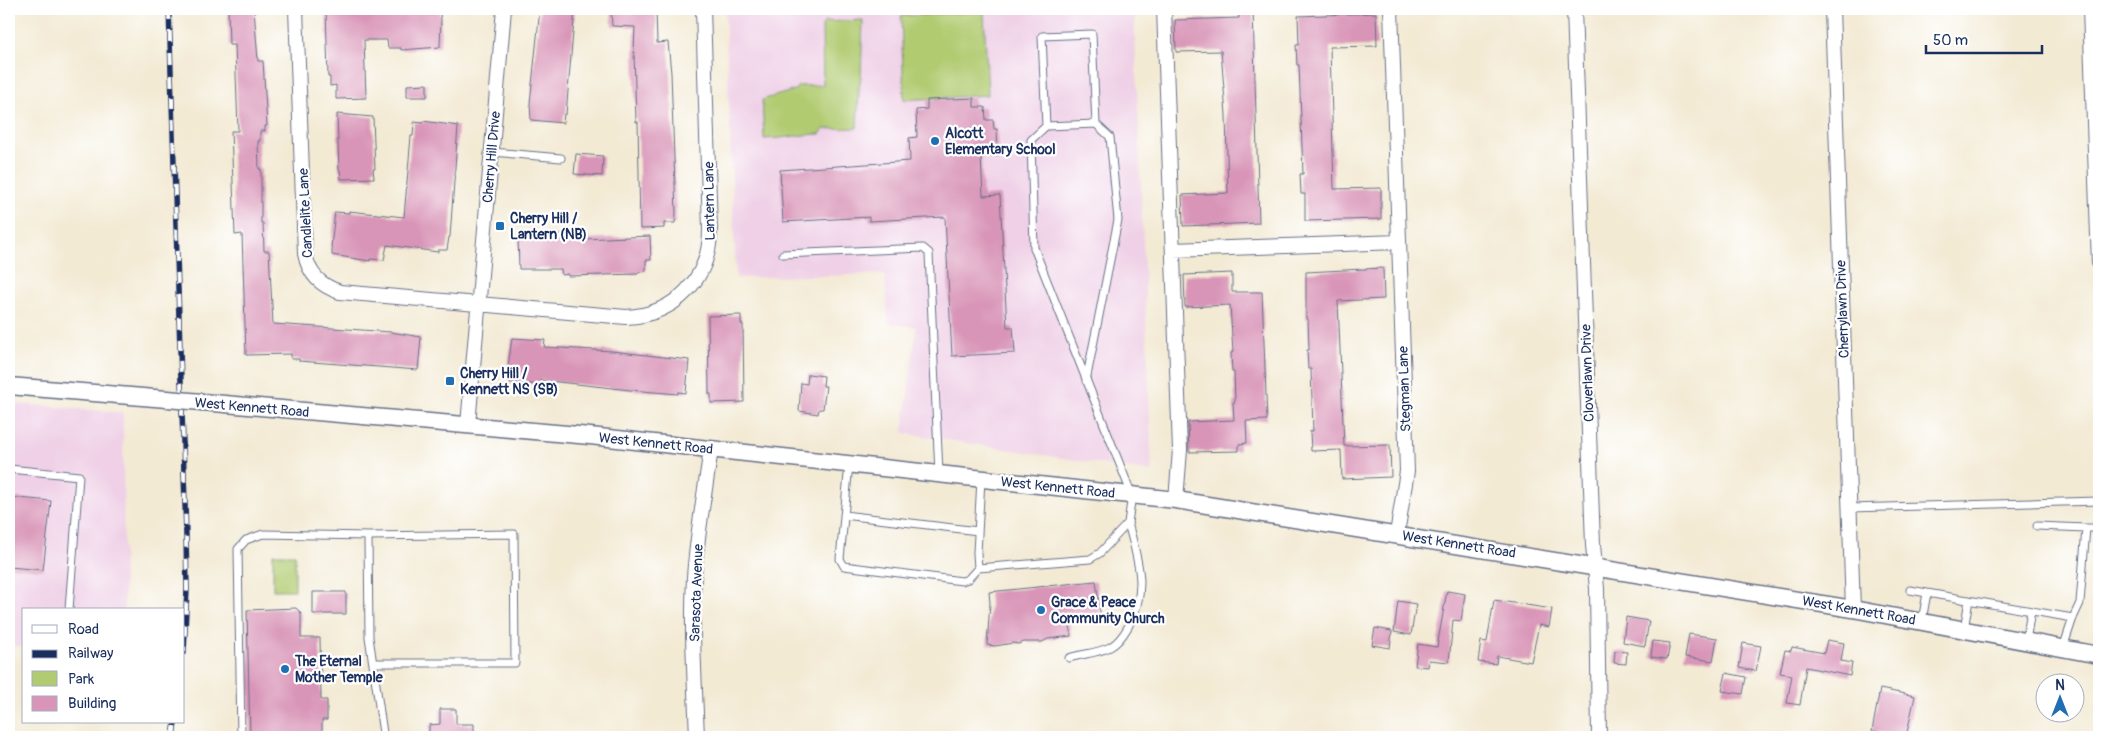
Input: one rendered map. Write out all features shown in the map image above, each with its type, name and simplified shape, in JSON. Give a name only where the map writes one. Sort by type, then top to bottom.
[{"type":"street","name":"Candlelite Lane","points":[[296,9],[305,254],[314,276],[326,286],[340,292],[479,302]]},
{"type":"street","name":"Cherry Hill Drive","points":[[468,425],[504,9]]},
{"type":"street","name":"Lantern Lane","points":[[479,302],[636,316],[656,312],[672,304],[695,282],[706,259],[710,238],[703,9]]},
{"type":"street","points":[[1164,9],[1180,450],[1176,500]]},
{"type":"street","name":"Stegman Lane","points":[[1391,9],[1407,471],[1398,534]]},
{"type":"street","name":"Cloverlawn Drive","points":[[1574,9],[1595,567],[1599,737]]},
{"type":"street","name":"Cherrylawn Drive","points":[[1832,9],[1853,609]]},
{"type":"street","points":[[2090,9],[2099,264]]},
{"type":"street","points":[[1173,250],[1399,242]]},
{"type":"street","name":"West Kennett Road","points":[[9,386],[468,425],[711,449],[1176,500],[1398,534],[1853,609],[2099,655]]},
{"type":"street","name":"Sarasota Avenue","points":[[697,737],[693,643],[694,577],[711,449]]},
{"type":"lane","points":[[1046,126],[1042,36],[1092,34],[1096,124],[1110,137],[1118,220],[1086,381]]},
{"type":"lane","points":[[1069,658],[1111,647],[1123,636],[1134,617],[1139,603],[1141,582],[1139,562],[1128,523],[1132,495],[1034,248],[1031,140],[1046,126],[1096,124]]},
{"type":"lane","points":[[492,152],[561,158]]},
{"type":"lane","points":[[783,254],[924,248],[929,252],[939,474]]},
{"type":"lane","points":[[849,464],[840,559],[844,566],[962,581],[968,579],[978,568],[981,478]]},
{"type":"lane","points":[[9,469],[79,476],[69,608]]},
{"type":"lane","points":[[1850,508],[2099,501]]},
{"type":"lane","points":[[844,515],[978,531]]},
{"type":"lane","points":[[978,568],[1090,559],[1100,553],[1128,523]]},
{"type":"lane","points":[[2037,526],[2099,528]]},
{"type":"lane","points":[[2063,648],[2080,603],[2086,528]]},
{"type":"lane","points":[[241,737],[238,549],[246,540],[263,534],[368,536],[514,534],[515,662],[373,662]]},
{"type":"lane","points":[[368,536],[369,637],[385,737]]},
{"type":"lane","points":[[1910,590],[2073,618]]},
{"type":"lane","points":[[1922,621],[1927,593]]},
{"type":"lane","points":[[1964,629],[1969,600]]},
{"type":"lane","points":[[2026,640],[2031,611]]},
{"type":"shaded area","name":"Alcott Elementary School","points":[[725,9],[1134,9],[1152,472],[903,433],[916,327],[888,323],[885,274],[736,278]]},
{"type":"shaded area","points":[[9,403],[123,413],[124,608],[22,608],[22,647],[9,645]]},
{"type":"green space","points":[[984,12],[988,95],[904,100],[901,16]]},
{"type":"green space","points":[[863,20],[857,128],[824,129],[820,134],[764,139],[762,100],[795,90],[798,86],[823,85],[822,26],[825,22]]},
{"type":"green space","points":[[273,554],[295,554],[295,590],[273,590]]},
{"type":"building","points":[[228,9],[254,9],[258,61],[263,61],[267,126],[265,126],[265,131],[260,131],[260,141],[258,141],[259,169],[261,169],[261,223],[263,223],[264,251],[269,251],[273,324],[391,332],[421,337],[418,370],[299,361],[299,359],[291,359],[291,354],[246,355],[242,234],[235,235],[231,131],[238,131],[235,45],[229,45]]},
{"type":"building","points":[[326,9],[363,9],[363,13],[387,13],[386,9],[439,9],[441,19],[440,47],[401,50],[401,48],[388,48],[387,40],[364,40],[366,98],[336,99],[336,85],[330,86],[330,77],[328,77]]},
{"type":"building","points":[[540,9],[575,9],[566,114],[564,114],[563,123],[531,120],[530,103]]},
{"type":"building","points":[[611,9],[656,9],[657,43],[668,42],[671,73],[676,214],[675,223],[664,223],[664,228],[640,229],[638,122],[636,122],[634,52],[635,27],[612,26]]},
{"type":"building","points":[[1238,9],[1253,9],[1259,223],[1183,226],[1182,195],[1228,193],[1226,115],[1221,51],[1176,52],[1175,20],[1239,18]]},
{"type":"building","points":[[1376,13],[1377,46],[1330,47],[1334,189],[1381,188],[1381,219],[1305,221],[1305,194],[1301,194],[1300,174],[1303,174],[1299,65],[1297,65],[1296,45],[1299,45],[1298,16]]},
{"type":"building","points":[[427,84],[427,97],[407,97],[407,85]]},
{"type":"building","points":[[974,98],[974,107],[985,107],[986,120],[993,120],[994,129],[997,129],[998,156],[981,157],[983,196],[1000,195],[1007,327],[1013,327],[1015,353],[952,356],[945,217],[869,221],[869,217],[783,222],[780,170],[910,161],[909,138],[917,137],[916,110],[927,109],[927,100]]},
{"type":"building","points":[[337,114],[373,117],[374,178],[341,179]]},
{"type":"building","points":[[423,121],[458,126],[450,237],[447,250],[438,250],[438,252],[387,245],[384,260],[370,259],[370,261],[332,255],[331,247],[335,212],[349,213],[349,211],[404,217],[411,136],[413,136],[414,122],[423,123]]},
{"type":"building","points":[[576,154],[603,156],[602,176],[574,174]]},
{"type":"building","points":[[554,233],[554,235],[562,234],[562,240],[650,236],[651,260],[646,260],[646,271],[638,272],[638,274],[568,276],[568,274],[562,275],[561,269],[519,269],[518,236]]},
{"type":"building","points":[[1383,268],[1384,299],[1338,301],[1344,446],[1390,445],[1391,477],[1342,479],[1341,450],[1311,451],[1310,431],[1313,431],[1311,369],[1308,369],[1307,350],[1309,350],[1308,319],[1306,319],[1306,272]]},
{"type":"building","points":[[1232,273],[1232,292],[1262,292],[1267,420],[1246,421],[1247,443],[1239,444],[1239,451],[1189,452],[1188,422],[1234,420],[1233,402],[1235,402],[1230,305],[1185,307],[1184,275]]},
{"type":"building","points":[[741,315],[741,324],[743,324],[744,402],[711,403],[711,394],[709,394],[708,316]]},
{"type":"building","points":[[512,338],[545,340],[544,347],[612,351],[689,360],[686,393],[630,390],[541,380],[541,385],[508,382],[507,374]]},
{"type":"building","points":[[808,374],[824,376],[823,386],[826,386],[823,409],[819,409],[818,414],[799,411],[801,383],[807,384]]},
{"type":"building","points":[[9,497],[51,501],[43,570],[9,567]]},
{"type":"building","name":"Grace & Peace Community Church","points":[[1096,581],[1101,620],[1070,623],[1071,636],[1048,639],[1042,642],[987,645],[989,592]]},
{"type":"building","points":[[1447,591],[1465,594],[1461,621],[1453,620],[1449,662],[1429,660],[1428,667],[1415,666],[1418,644],[1437,647]]},
{"type":"building","points":[[313,592],[346,592],[346,614],[313,614]]},
{"type":"building","points":[[1494,600],[1552,609],[1549,627],[1539,625],[1531,662],[1497,656],[1496,664],[1478,662],[1481,641],[1487,642]]},
{"type":"building","points":[[1398,601],[1416,604],[1411,635],[1394,632]]},
{"type":"building","name":"The Eternal Mother Temple","points":[[296,608],[301,613],[301,638],[320,638],[321,700],[327,700],[327,720],[322,720],[322,730],[310,737],[250,737],[247,610]]},
{"type":"building","points":[[1626,617],[1649,621],[1645,646],[1623,642]]},
{"type":"building","points":[[1375,628],[1392,631],[1390,648],[1372,645]]},
{"type":"building","points":[[1689,634],[1717,638],[1713,661],[1685,657]]},
{"type":"building","points":[[1827,640],[1844,643],[1841,661],[1852,663],[1850,676],[1806,667],[1800,705],[1787,703],[1792,675],[1780,673],[1785,650],[1791,651],[1792,647],[1824,653]]},
{"type":"building","points":[[1653,641],[1670,643],[1667,659],[1651,657]]},
{"type":"building","points":[[1743,643],[1761,646],[1756,671],[1739,668]]},
{"type":"building","points":[[1615,651],[1627,652],[1626,664],[1614,663]]},
{"type":"building","points":[[1726,673],[1746,677],[1743,694],[1722,691]]},
{"type":"building","points":[[1880,689],[1915,696],[1906,737],[1872,731]]},
{"type":"building","points":[[440,709],[456,709],[456,724],[474,724],[474,737],[429,737],[429,725],[440,724]]},
{"type":"railway","points":[[169,9],[186,535],[187,589],[185,631]]},
{"type":"railway","points":[[173,737],[175,724]]},
{"type":"place","name":"Alcott Elementary School","points":[[935,141]]},
{"type":"place","name":"Cherry Hill / Lantern (NB)","points":[[500,226]]},
{"type":"place","name":"Cherry Hill / Kennett NS (SB)","points":[[450,381]]},
{"type":"place","name":"Grace & Peace Community Church","points":[[1041,610]]},
{"type":"place","name":"The Eternal Mother Temple","points":[[285,669]]}]
